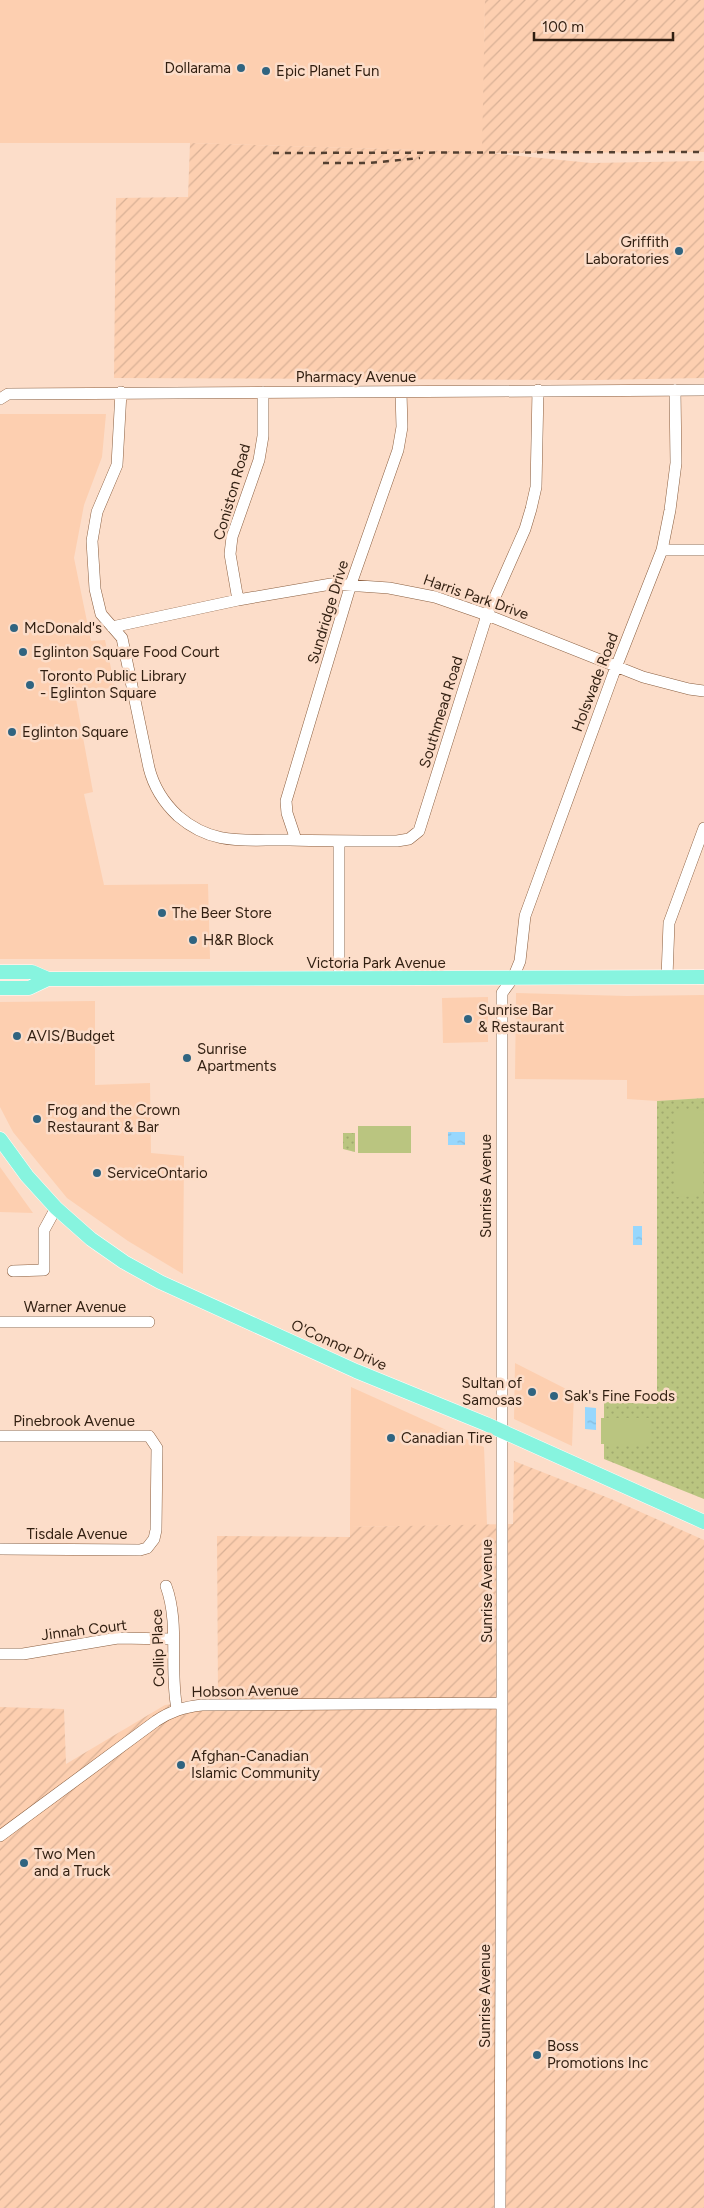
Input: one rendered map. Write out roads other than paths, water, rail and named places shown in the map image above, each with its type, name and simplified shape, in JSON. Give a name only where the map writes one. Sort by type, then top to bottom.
[{"type":"main road","name":"Victoria Park Avenue","points":[[0,972],[32,972],[48,980]]},
{"type":"main road","name":"Victoria Park Avenue","points":[[0,988],[29,988],[48,980],[704,977]]},
{"type":"main road","name":"O'Connor Drive","points":[[0,1139],[27,1176],[56,1208],[91,1239],[124,1262],[160,1282],[356,1371],[501,1432],[704,1522]]},
{"type":"street","name":"Southmead Road","points":[[121,392],[117,465],[97,512],[92,541],[95,589],[101,614],[122,638],[153,783],[168,807],[193,828],[212,836],[239,841],[397,841],[409,839],[418,831],[487,615],[532,509],[536,477],[538,390]]},
{"type":"street","name":"Holswade Road","points":[[512,978],[520,961],[525,916],[662,550],[670,510],[676,463],[675,390]]},
{"type":"street","name":"Pharmacy Avenue","points":[[3,394],[704,390]]},
{"type":"street","name":"Coniston Road","points":[[238,600],[230,554],[232,537],[259,460],[263,436],[263,392]]},
{"type":"street","name":"Sundridge Drive","points":[[296,840],[287,814],[286,801],[351,584],[398,450],[402,427],[401,392]]},
{"type":"street","points":[[662,550],[704,550]]},
{"type":"street","name":"Harris Park Drive","points":[[112,627],[238,600],[331,584],[351,584],[412,591],[487,615],[643,676],[689,689],[704,691]]},
{"type":"street","points":[[667,977],[669,923],[704,828]]},
{"type":"street","points":[[339,841],[339,979]]},
{"type":"street","name":"Sunrise Avenue","points":[[500,2208],[502,993],[512,978]]},
{"type":"street","points":[[13,1271],[44,1270],[44,1230],[56,1208]]},
{"type":"street","name":"Warner Avenue","points":[[0,1322],[149,1322]]},
{"type":"street","name":"Pinebrook Avenue","points":[[0,1436],[149,1436],[158,1448],[156,1530],[152,1543]]},
{"type":"street","name":"Tisdale Avenue","points":[[0,1549],[140,1550],[148,1548],[152,1543]]},
{"type":"street","name":"Collip Place","points":[[166,1586],[172,1603],[174,1692],[177,1710]]},
{"type":"street","name":"Jinnah Court","points":[[0,1654],[23,1654],[118,1638],[172,1639]]},
{"type":"street","name":"Hobson Avenue","points":[[0,1836],[156,1721],[177,1710],[202,1705],[502,1703]]},
{"type":"water","points":[[448,1132],[465,1132],[465,1145],[448,1145]]},
{"type":"water","points":[[633,1226],[642,1226],[642,1245],[633,1245]]},
{"type":"water","points":[[585,1407],[596,1408],[596,1430],[585,1429]]},
{"type":"railway","points":[[273,153],[704,152]]},
{"type":"railway","points":[[323,163],[369,163],[420,158]]},
{"type":"place","name":"Dollarama","points":[[241,68]]},
{"type":"place","name":"Epic Planet Fun","points":[[266,71]]},
{"type":"place","name":"Griffith Laboratories","points":[[679,251]]},
{"type":"place","name":"McDonald's","points":[[14,628]]},
{"type":"place","name":"Eglinton Square Food Court","points":[[23,652]]},
{"type":"place","name":"Toronto Public Library - Eglinton Square","points":[[30,685]]},
{"type":"place","name":"Eglinton Square","points":[[12,732]]},
{"type":"place","name":"The Beer Store","points":[[162,913]]},
{"type":"place","name":"H&R Block","points":[[193,940]]},
{"type":"place","name":"Sunrise Bar & Restaurant","points":[[468,1019]]},
{"type":"place","name":"AVIS/Budget","points":[[17,1036]]},
{"type":"place","name":"Sunrise Apartments","points":[[187,1058]]},
{"type":"place","name":"Frog and the Crown Restaurant & Bar","points":[[37,1119]]},
{"type":"place","name":"ServiceOntario","points":[[97,1173]]},
{"type":"place","name":"Sultan of Samosas","points":[[532,1392]]},
{"type":"place","name":"Sak's Fine Foods","points":[[554,1396]]},
{"type":"place","name":"Canadian Tire","points":[[391,1438]]},
{"type":"place","name":"Afghan-Canadian Islamic Community","points":[[181,1765]]},
{"type":"place","name":"Two Men and a Truck","points":[[24,1863]]},
{"type":"place","name":"Boss Promotions Inc","points":[[537,2055]]}]
